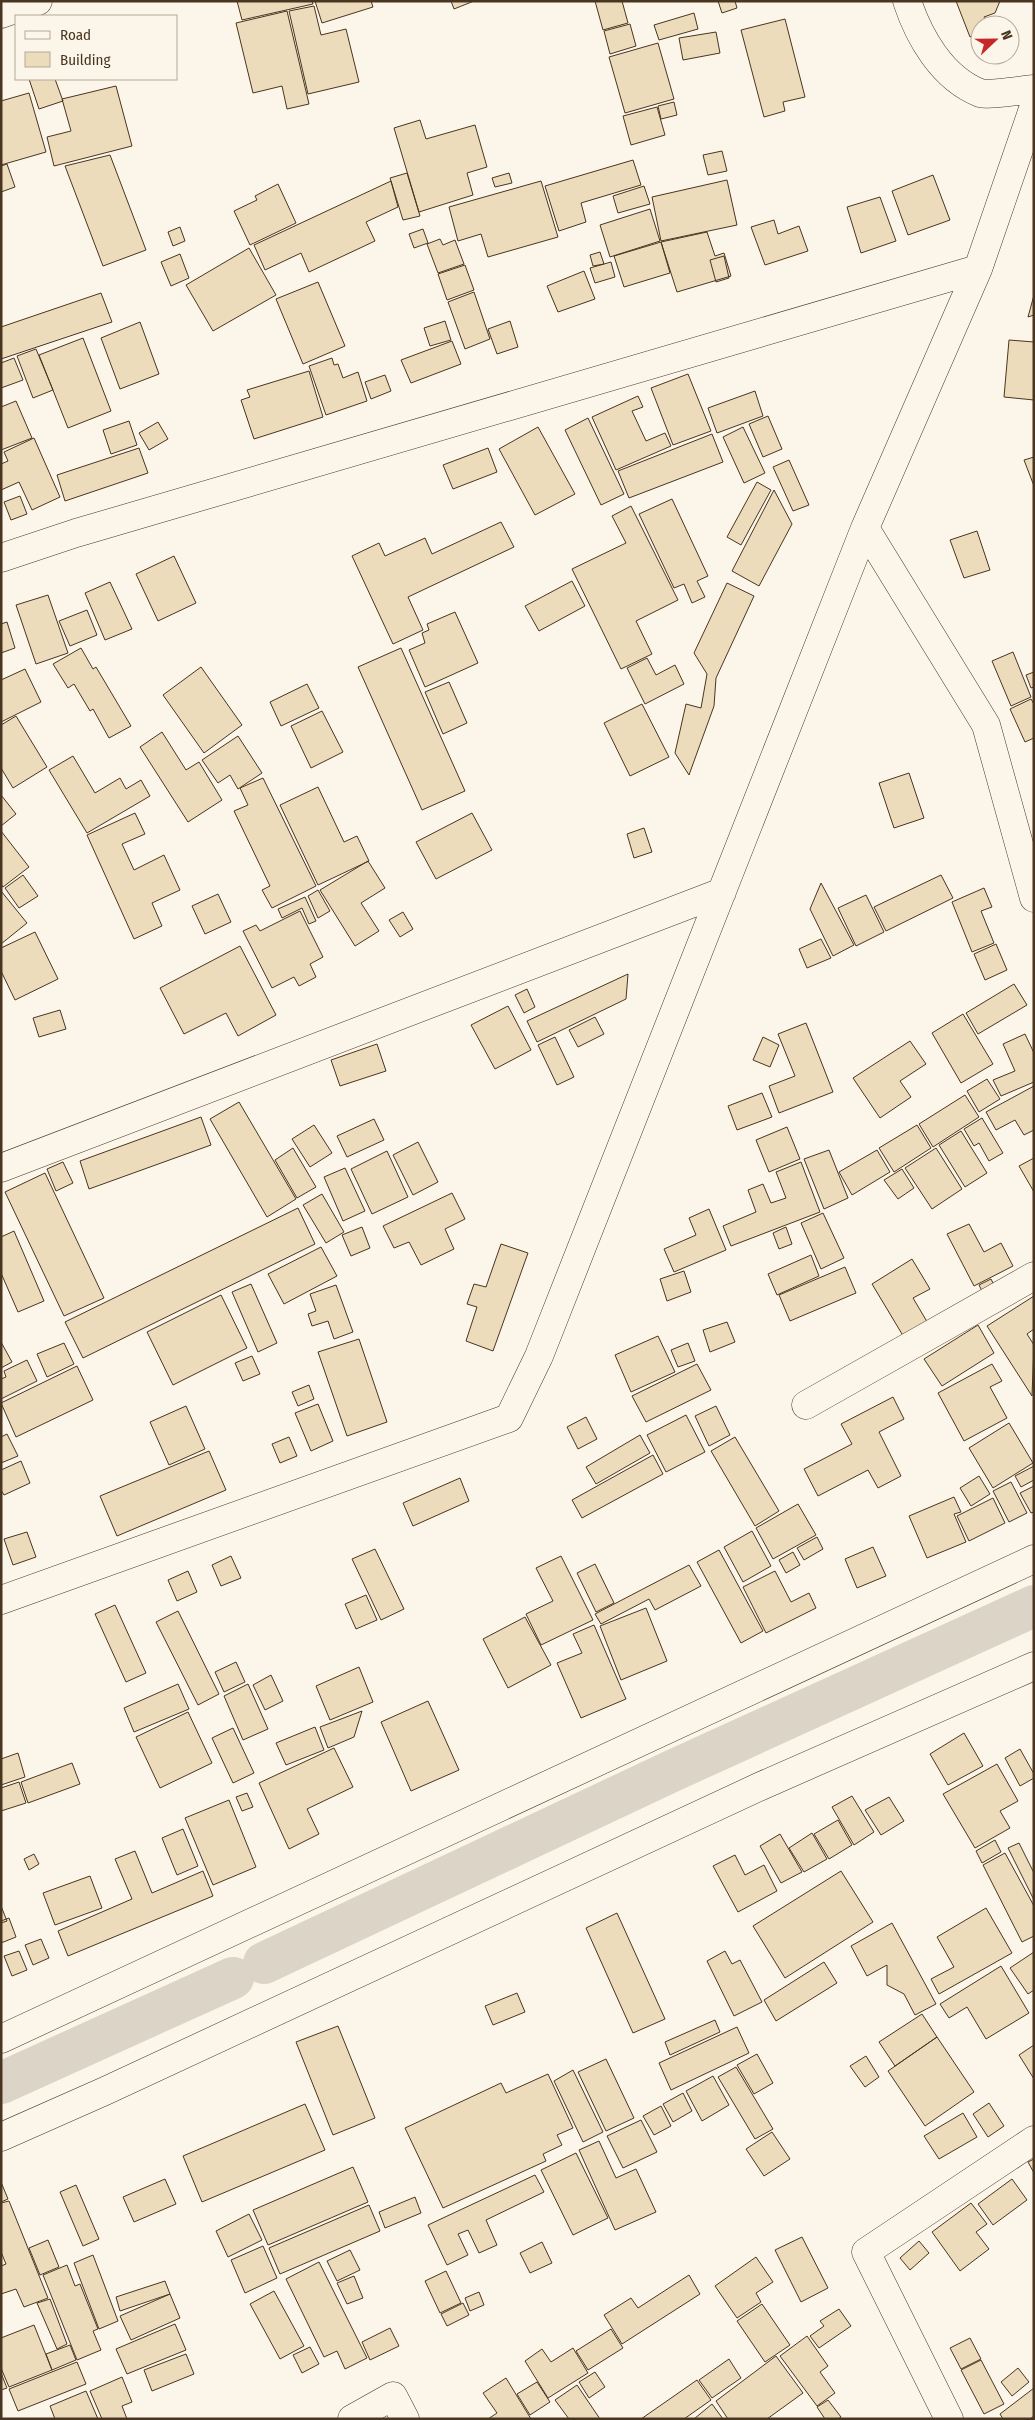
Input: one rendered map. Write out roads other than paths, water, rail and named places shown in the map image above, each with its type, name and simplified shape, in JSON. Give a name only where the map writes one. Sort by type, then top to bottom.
[{"type":"street","points":[[1,14],[38,1]]},
{"type":"street","points":[[907,1],[916,28],[947,72],[981,93],[1034,89]]},
{"type":"street","points":[[1,1600],[509,1418],[539,1356],[865,528],[978,269],[1034,106]]},
{"type":"street","points":[[1,558],[76,533],[978,269]]},
{"type":"street","points":[[865,528],[986,725],[1034,898]]},
{"type":"street","points":[[1,1168],[722,892]]},
{"type":"street","points":[[806,1405],[1034,1276]]},
{"type":"street","points":[[1,2039],[1034,1559]]},
{"type":"street","points":[[1,2137],[105,2091],[762,1786],[1030,1676]]},
{"type":"street","points":[[949,2419],[866,2252],[1034,2140]]},
{"type":"street","points":[[352,2419],[393,2396],[405,2419]]},
{"type":"waterway","points":[[264,1963],[672,1771],[1034,1606]]},
{"type":"waterway","points":[[1,2083],[233,1978]]}]
